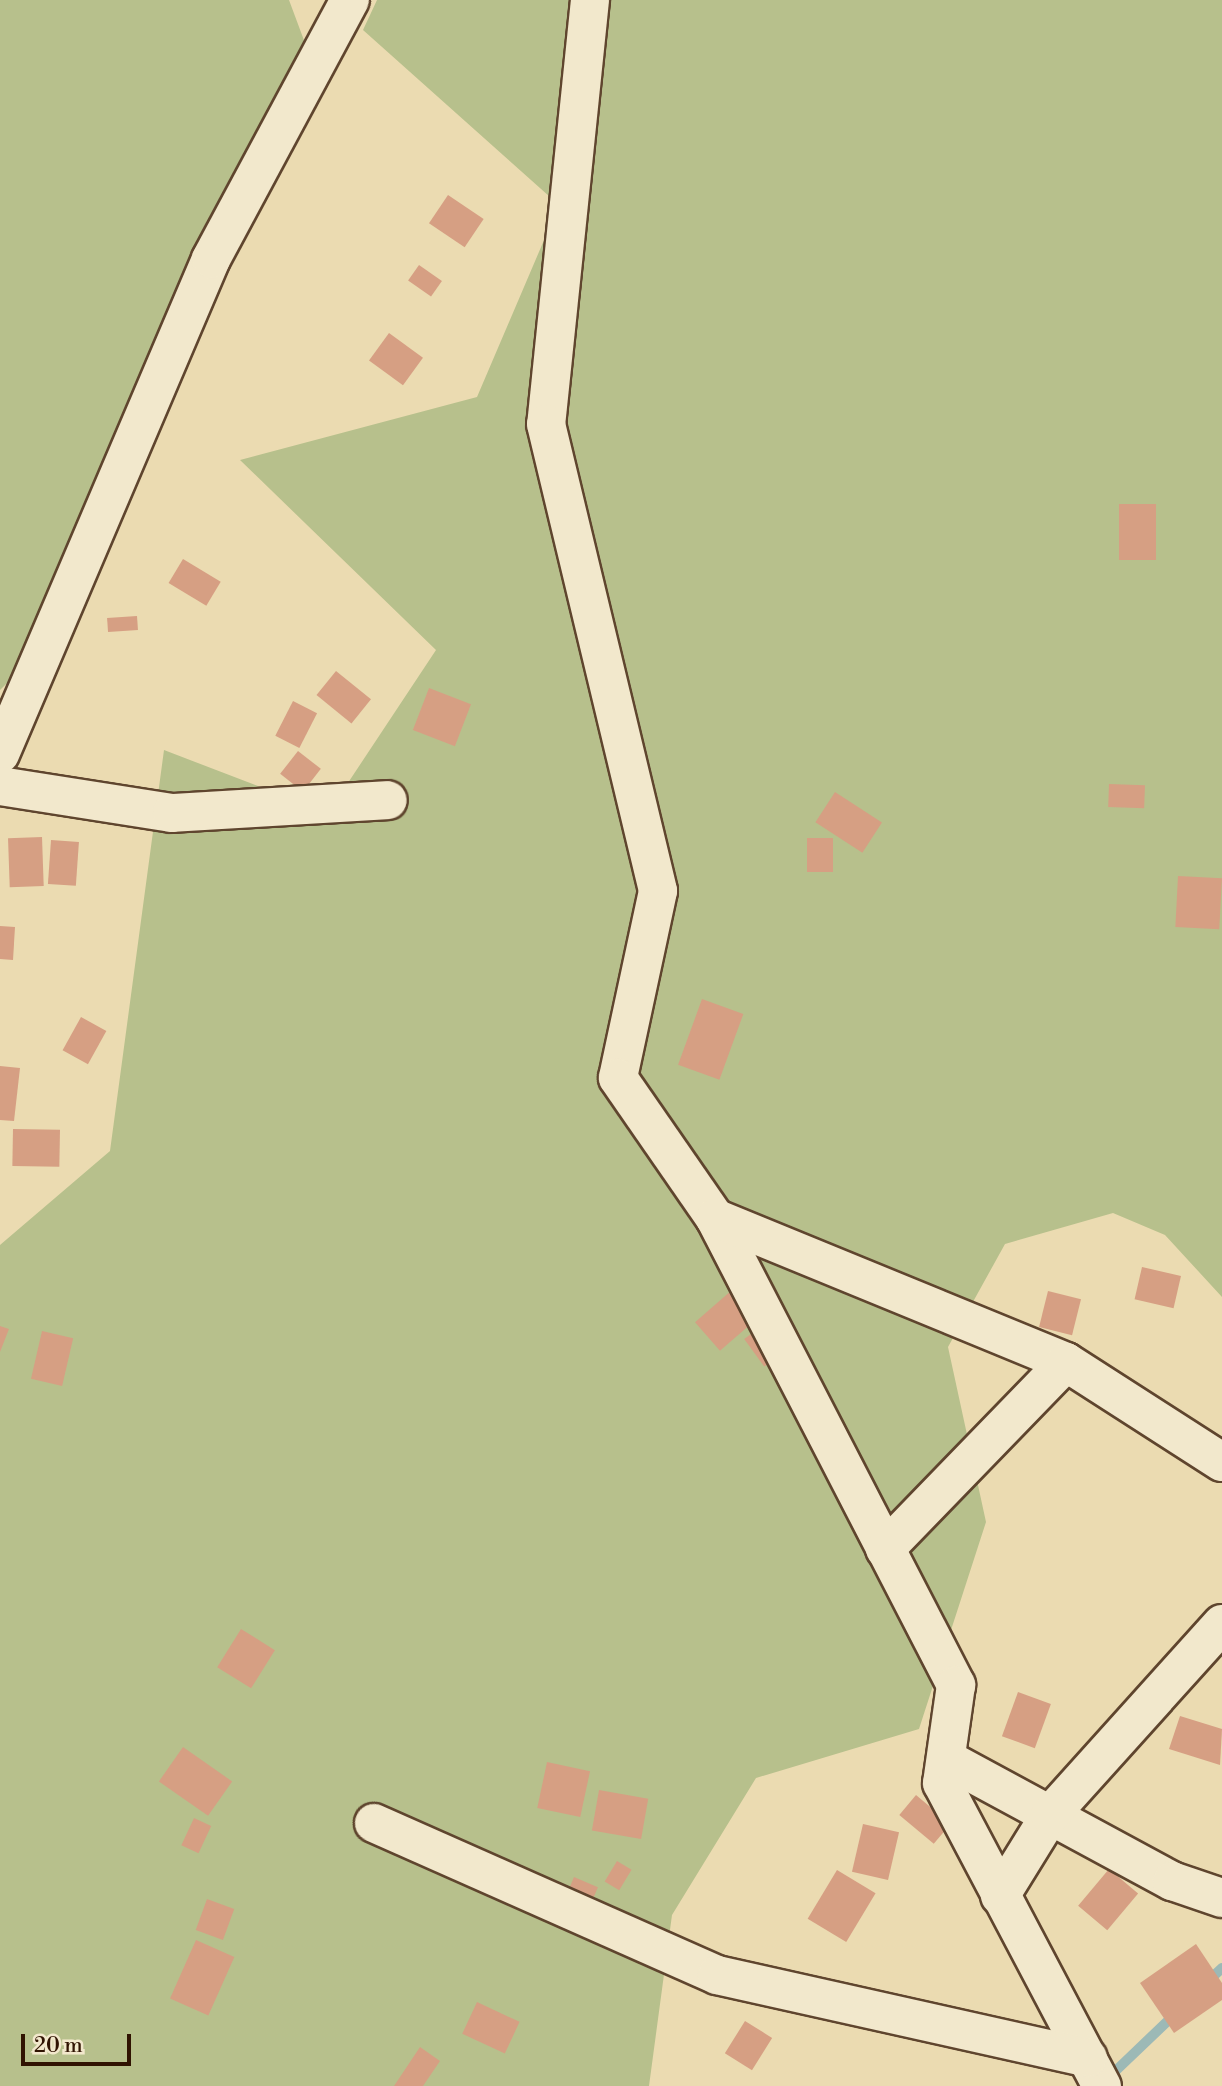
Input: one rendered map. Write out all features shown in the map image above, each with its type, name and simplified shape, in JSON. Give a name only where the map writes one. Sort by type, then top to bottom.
[{"type":"street","points":[[0,754],[211,259],[350,0]]},
{"type":"street","points":[[590,0],[546,424],[658,891],[618,1078],[715,1218],[956,1685],[948,1760],[942,1783],[999,1896],[1095,2072]]},
{"type":"street","points":[[0,786],[172,813],[388,800]]},
{"type":"street","points":[[715,1218],[1066,1362],[1222,1462]]},
{"type":"street","points":[[885,1549],[1066,1362]]},
{"type":"street","points":[[999,1896],[1050,1815],[1222,1624]]},
{"type":"street","points":[[948,1760],[1172,1881],[1222,1898]]},
{"type":"street","points":[[374,1823],[717,1975],[1095,2072]]},
{"type":"green space","points":[[0,0],[289,0],[305,43],[189,262],[44,647],[0,690]]},
{"type":"green space","points":[[377,0],[1222,0],[1222,1297],[1165,1235],[1113,1213],[1005,1244],[948,1347],[986,1522],[919,1729],[756,1778],[672,1915],[649,2086],[0,2086],[0,1245],[110,1151],[164,750],[328,813],[436,650],[240,460],[477,397],[559,205],[363,30]]},
{"type":"building","points":[[448,195],[484,219],[465,247],[429,223]]},
{"type":"building","points":[[419,265],[442,281],[431,297],[408,281]]},
{"type":"building","points":[[389,333],[423,358],[403,385],[369,361]]},
{"type":"building","points":[[1119,504],[1156,504],[1156,560],[1119,560]]},
{"type":"building","points":[[183,559],[221,582],[206,606],[169,583]]},
{"type":"building","points":[[137,616],[138,630],[108,632],[107,618]]},
{"type":"building","points":[[336,671],[371,699],[351,723],[316,695]]},
{"type":"building","points":[[429,688],[471,704],[455,746],[413,730]]},
{"type":"building","points":[[293,701],[317,713],[299,748],[275,736]]},
{"type":"building","points":[[298,751],[321,769],[303,792],[280,774]]},
{"type":"building","points":[[1109,784],[1145,785],[1144,808],[1108,807]]},
{"type":"building","points":[[835,792],[882,822],[862,853],[815,822]]},
{"type":"building","points":[[42,837],[44,886],[10,887],[8,838]]},
{"type":"building","points":[[807,838],[833,838],[833,872],[807,872]]},
{"type":"building","points":[[51,840],[79,842],[76,886],[48,884]]},
{"type":"building","points":[[1178,876],[1222,878],[1219,929],[1175,927]]},
{"type":"building","points":[[0,926],[15,927],[13,960],[0,959]]},
{"type":"building","points":[[702,999],[743,1014],[719,1080],[678,1065]]},
{"type":"building","points":[[81,1017],[106,1031],[88,1064],[63,1050]]},
{"type":"building","points":[[0,1066],[20,1068],[14,1121],[0,1120]]},
{"type":"building","points":[[13,1129],[60,1130],[59,1167],[12,1166]]},
{"type":"building","points":[[1142,1267],[1181,1276],[1174,1308],[1135,1299]]},
{"type":"building","points":[[732,1290],[757,1319],[720,1351],[695,1322]]},
{"type":"building","points":[[1048,1291],[1081,1299],[1072,1335],[1039,1327]]},
{"type":"building","points":[[0,1326],[9,1329],[0,1352]]},
{"type":"building","points":[[762,1326],[782,1354],[764,1366],[744,1339]]},
{"type":"building","points":[[42,1331],[73,1338],[62,1386],[31,1379]]},
{"type":"building","points":[[241,1629],[275,1650],[251,1688],[217,1667]]},
{"type":"building","points":[[1018,1692],[1051,1704],[1035,1748],[1002,1736]]},
{"type":"building","points":[[1180,1716],[1222,1729],[1220,1765],[1169,1749]]},
{"type":"building","points":[[183,1747],[232,1781],[208,1816],[159,1781]]},
{"type":"building","points":[[547,1762],[590,1771],[580,1817],[537,1808]]},
{"type":"building","points":[[599,1790],[648,1799],[641,1839],[592,1830]]},
{"type":"building","points":[[916,1795],[950,1824],[934,1844],[899,1815]]},
{"type":"building","points":[[194,1818],[211,1826],[199,1853],[181,1845]]},
{"type":"building","points":[[863,1824],[899,1832],[888,1880],[852,1872]]},
{"type":"building","points":[[617,1861],[632,1870],[619,1890],[605,1882]]},
{"type":"building","points":[[1109,1869],[1138,1893],[1107,1930],[1078,1906]]},
{"type":"building","points":[[837,1870],[876,1893],[846,1942],[808,1919]]},
{"type":"building","points":[[574,1877],[598,1887],[585,1918],[561,1907]]},
{"type":"building","points":[[207,1899],[234,1909],[223,1940],[196,1930]]},
{"type":"building","points":[[196,1940],[234,1957],[208,2016],[170,1998]]},
{"type":"building","points":[[1196,1944],[1222,1983],[1222,2000],[1174,2033],[1140,1983]]},
{"type":"building","points":[[477,2002],[520,2022],[505,2054],[462,2034]]},
{"type":"building","points":[[745,2021],[772,2038],[752,2070],[725,2053]]},
{"type":"building","points":[[420,2047],[440,2061],[423,2086],[394,2086]]},
{"type":"waterway","points":[[1206,1983],[1222,1968]]},
{"type":"waterway","points":[[1106,2080],[1175,2014]]}]
